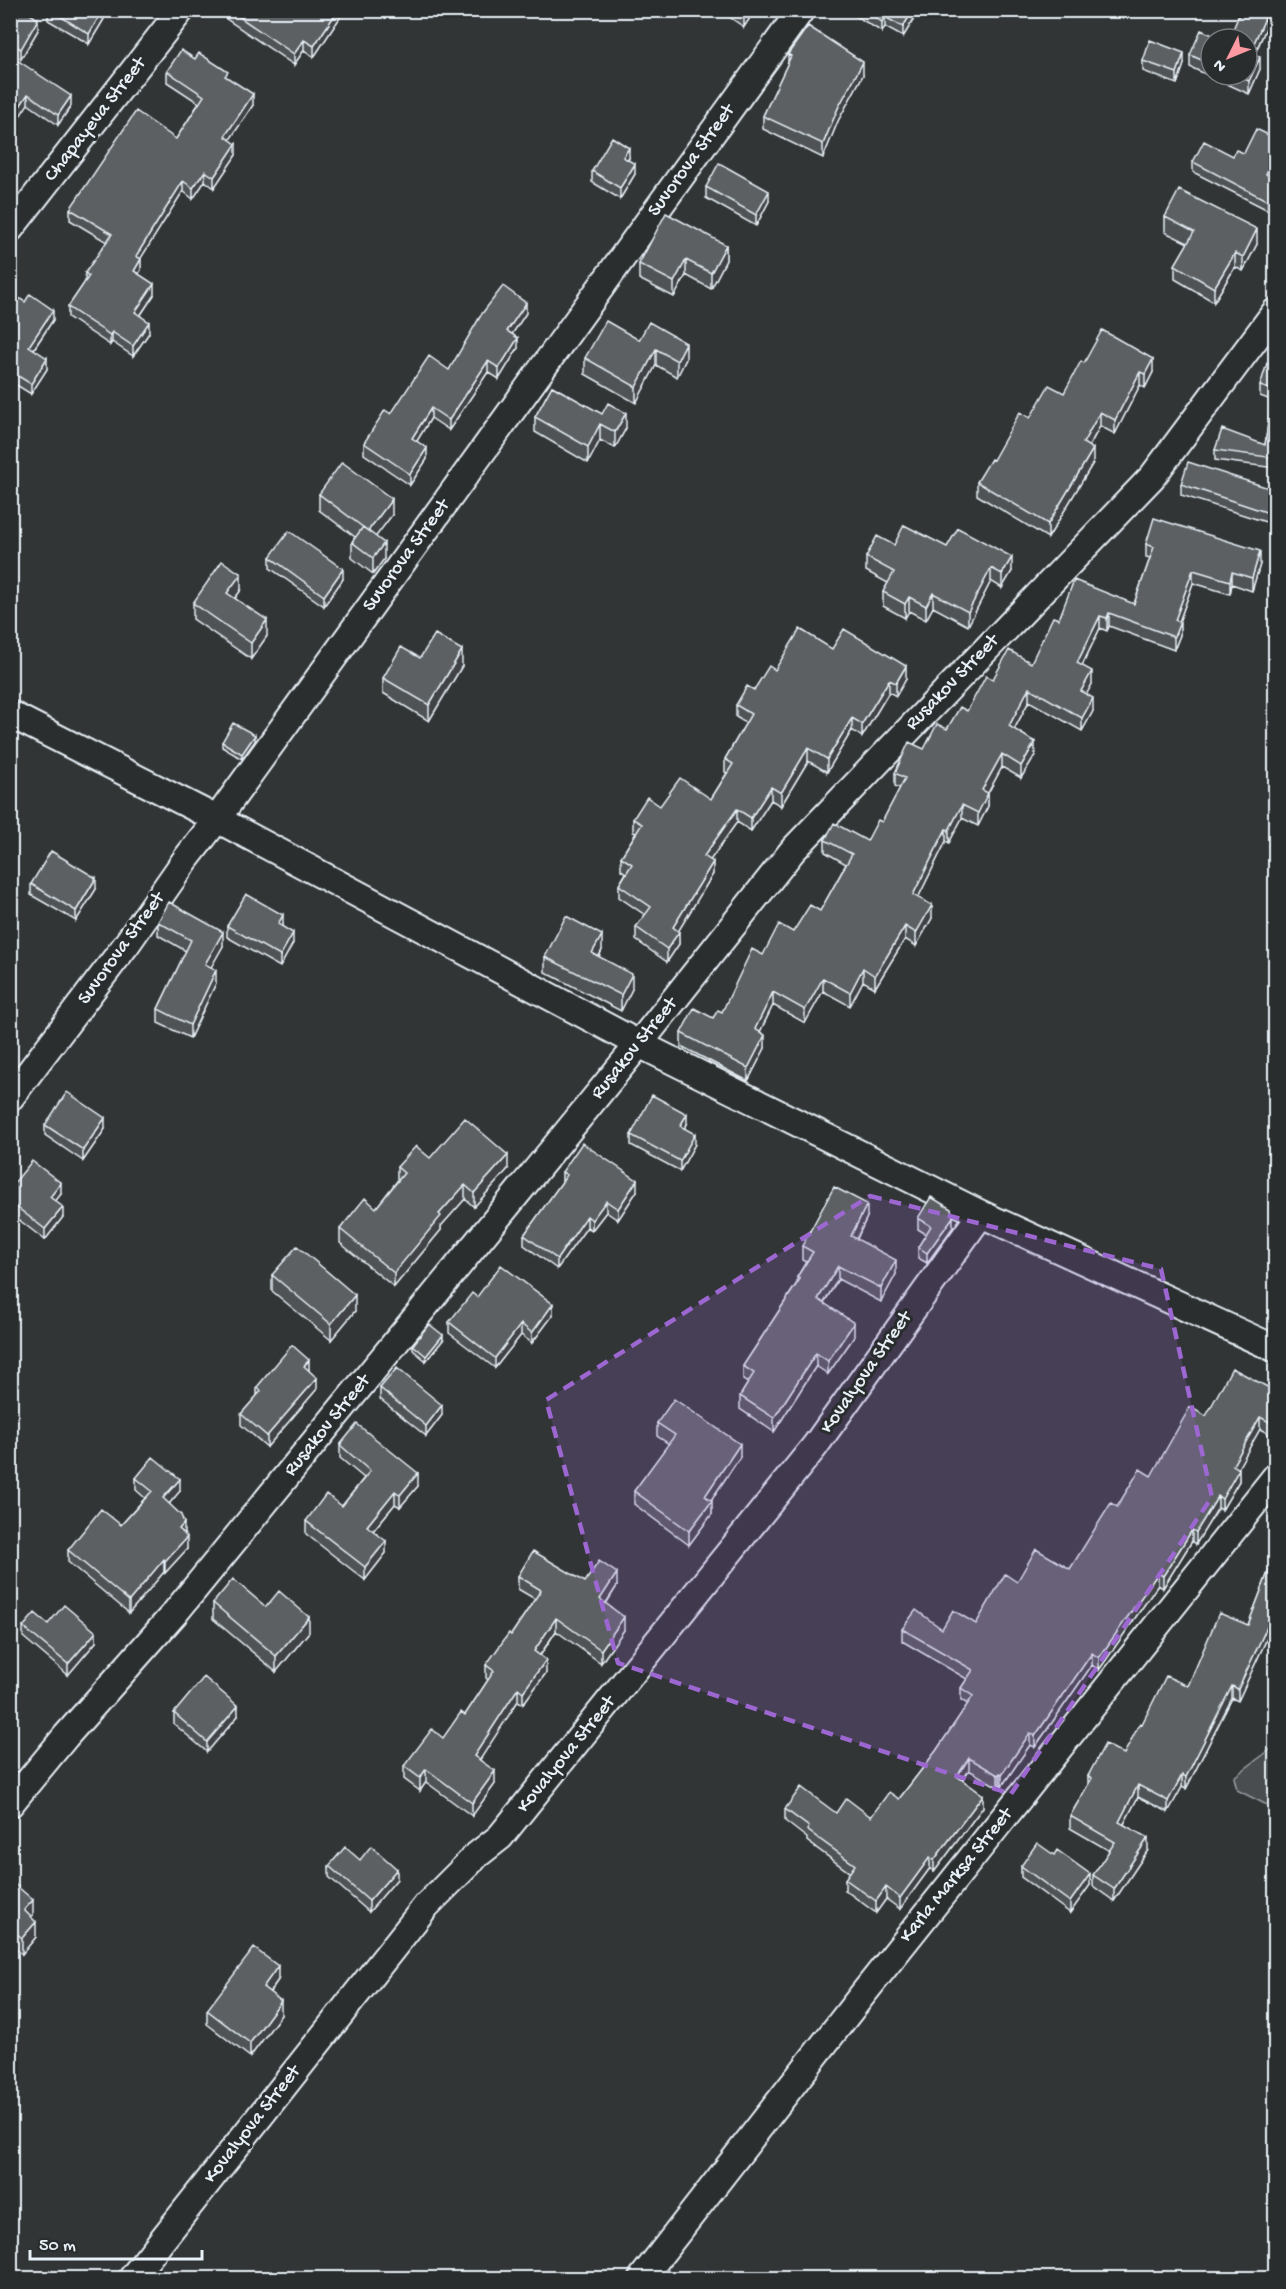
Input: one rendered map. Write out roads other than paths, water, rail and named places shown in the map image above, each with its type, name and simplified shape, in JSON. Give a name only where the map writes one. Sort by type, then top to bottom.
[{"type":"street","name":"Chapayeva Street","points":[[10,229],[181,10]]},
{"type":"street","name":"Suvorova Street","points":[[10,1098],[126,945],[801,10]]},
{"type":"street","name":"Rusakov Street","points":[[10,1804],[66,1736],[174,1614],[639,1044],[793,850],[1152,477],[1275,311]]},
{"type":"street","points":[[10,714],[217,819],[639,1044],[981,1214],[1275,1349]]},
{"type":"street","name":"Kovalyova Street","points":[[132,2278],[426,1906],[477,1855],[500,1837],[815,1446],[981,1214]]},
{"type":"street","name":"Karla Marksa Street","points":[[642,2278],[863,1994],[1275,1476]]}]
